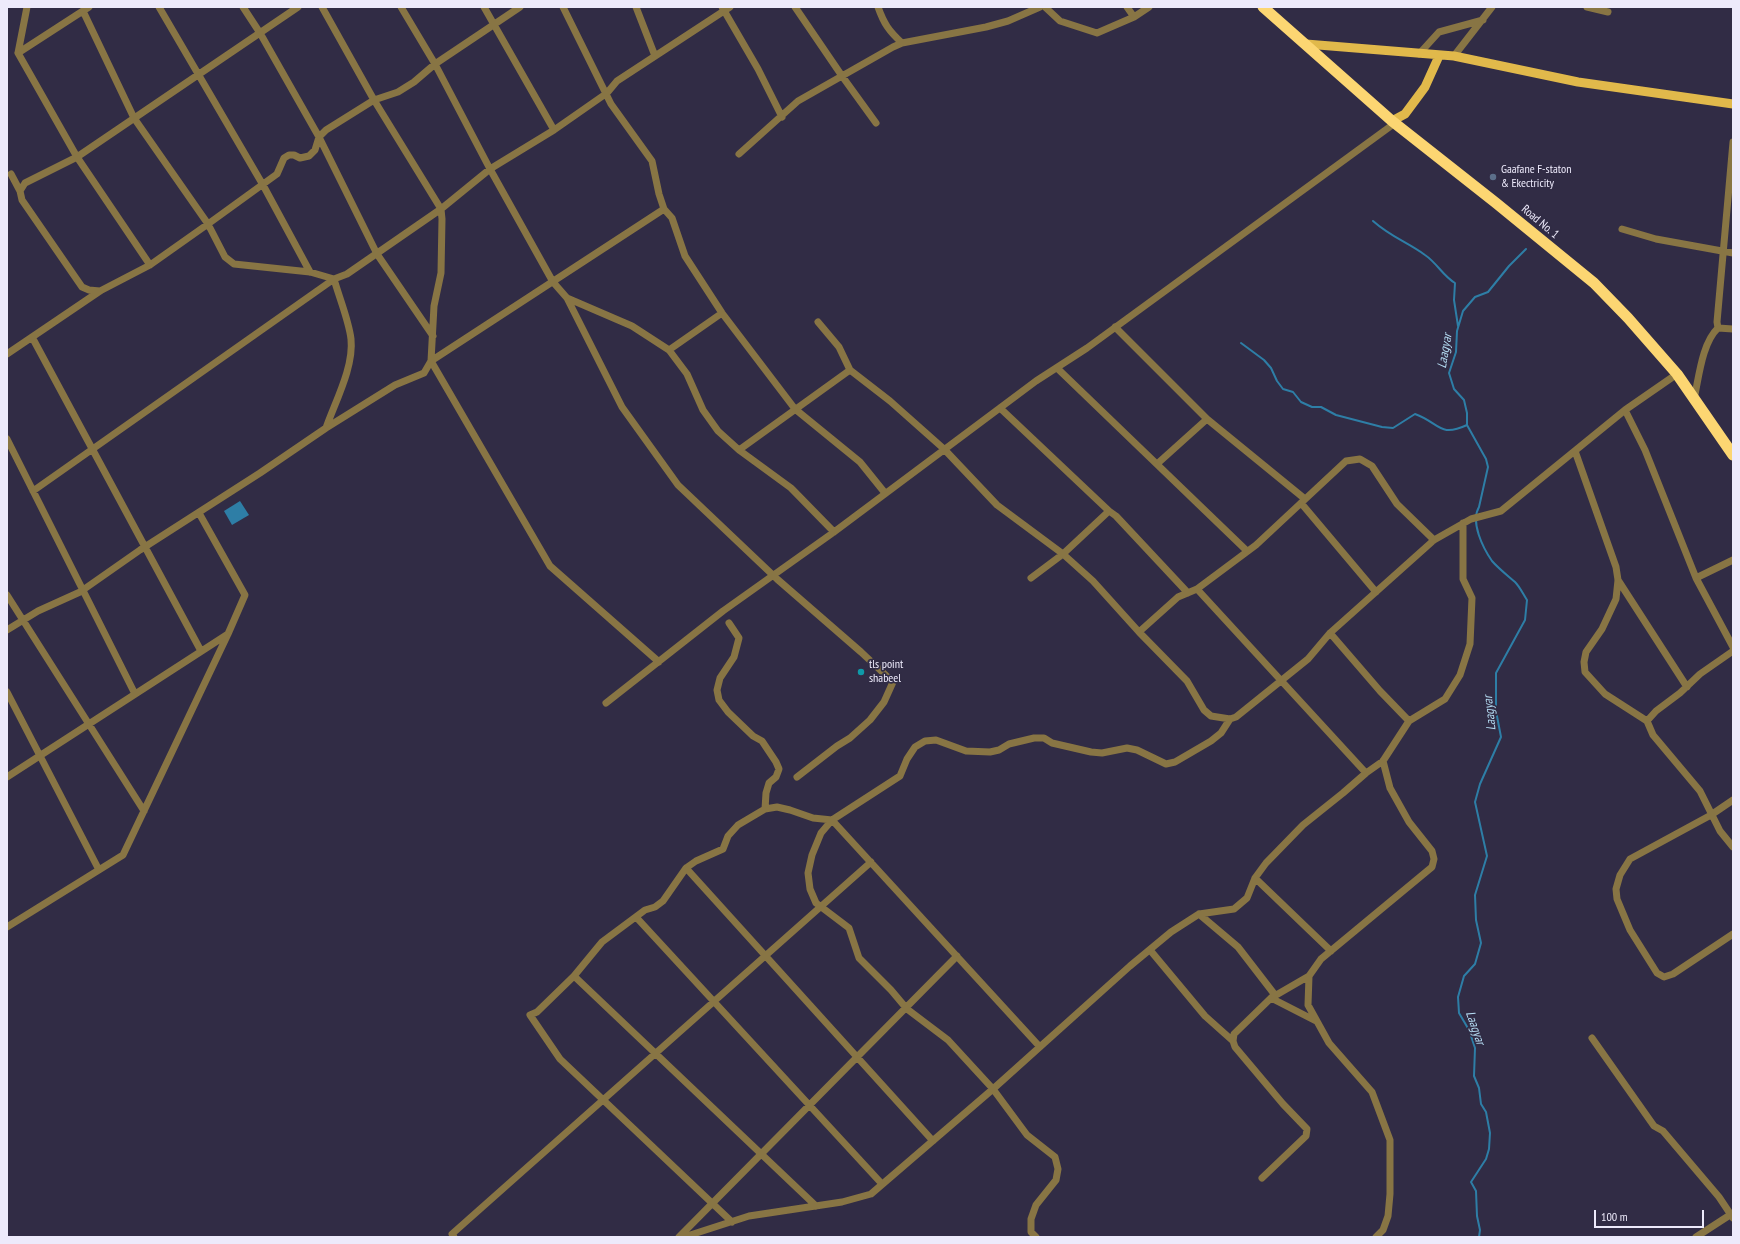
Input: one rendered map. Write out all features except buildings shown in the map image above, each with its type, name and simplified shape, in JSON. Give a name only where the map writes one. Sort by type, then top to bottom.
[{"type":"highway","name":"Road No. 1","points":[[1263,7],[1394,122],[1594,283],[1628,318],[1677,374],[1733,455]]},
{"type":"main road","points":[[1306,44],[1439,56],[1454,56],[1578,82],[1733,104]]},
{"type":"main road","points":[[1394,122],[1405,114],[1425,87],[1439,56]]},
{"type":"street","points":[[27,7],[18,53],[77,157],[150,265]]},
{"type":"street","points":[[159,7],[264,185],[310,272]]},
{"type":"street","points":[[244,7],[260,32],[319,137],[377,254],[433,336]]},
{"type":"street","points":[[20,190],[25,183],[77,157],[298,7]]},
{"type":"street","points":[[7,630],[38,611],[83,591],[145,547],[199,513],[326,428],[395,385],[424,373],[431,361],[434,306],[441,272],[441,209],[374,100],[322,7]]},
{"type":"street","points":[[401,7],[435,64],[490,169],[553,282],[567,298],[622,407],[678,485],[774,575],[893,682],[884,702],[870,720],[850,738],[837,746],[797,777]]},
{"type":"street","points":[[484,7],[554,130]]},
{"type":"street","points":[[7,354],[100,291],[150,265],[264,185],[277,174],[284,158],[289,155],[294,155],[300,158],[309,156],[315,150],[319,137],[326,130],[374,100],[398,92],[414,82],[435,64],[494,26],[520,7]]},
{"type":"street","points":[[563,7],[607,93],[611,104],[652,161],[659,194],[664,209],[672,218],[685,256],[722,313],[795,409],[860,462],[885,493]]},
{"type":"street","points":[[636,7],[655,56]]},
{"type":"street","points":[[795,7],[876,123]]},
{"type":"street","points":[[878,7],[884,23],[902,43]]},
{"type":"street","points":[[739,154],[782,117],[798,101],[902,43],[986,27],[1040,7]]},
{"type":"street","points":[[1045,7],[1060,21],[1097,33],[1134,17],[1149,7]]},
{"type":"street","points":[[1127,7],[1134,17]]},
{"type":"street","points":[[1454,56],[1493,7]]},
{"type":"street","points":[[1587,7],[1608,12]]},
{"type":"street","points":[[33,491],[334,279],[347,274],[377,254],[441,209],[490,169],[554,130],[607,93],[617,81],[725,8],[782,117]]},
{"type":"street","points":[[18,53],[86,9],[134,118],[208,224],[225,257],[234,264],[310,272],[334,279]]},
{"type":"street","points":[[1420,54],[1439,32],[1483,20]]},
{"type":"street","points":[[606,703],[723,611],[834,532],[1000,408],[1115,327],[1394,122]]},
{"type":"street","points":[[1718,328],[1717,322],[1733,142]]},
{"type":"street","points":[[10,174],[20,190],[22,200],[82,287],[89,290],[100,291]]},
{"type":"street","points":[[431,361],[664,209]]},
{"type":"street","points":[[1622,229],[1656,238],[1733,253]]},
{"type":"street","points":[[326,428],[346,372],[350,355],[351,339],[334,279]]},
{"type":"street","points":[[567,298],[632,326],[670,350],[687,374],[703,410],[718,431],[739,450],[791,488],[834,532]]},
{"type":"street","points":[[670,350],[722,313]]},
{"type":"street","points":[[818,322],[839,347],[850,370],[890,401],[944,449],[997,505],[1063,554],[1093,581],[1139,632],[1187,681],[1204,710],[1211,716],[1230,719]]},
{"type":"street","points":[[1115,327],[1207,419],[1303,501],[1340,548],[1342,554],[1376,592]]},
{"type":"street","points":[[1718,328],[1733,329]]},
{"type":"street","points":[[1694,399],[1704,355],[1714,332],[1718,328]]},
{"type":"street","points":[[32,337],[201,651]]},
{"type":"street","points":[[431,361],[550,566],[659,662]]},
{"type":"street","points":[[1057,368],[1247,551]]},
{"type":"street","points":[[739,450],[850,370]]},
{"type":"street","points":[[1036,1237],[1031,1232],[1030,1219],[1036,1205],[1056,1180],[1058,1169],[1055,1157],[1028,1135],[993,1089],[948,1040],[906,1008],[892,990],[859,958],[849,928],[816,903],[810,889],[808,873],[812,855],[821,834],[832,820],[900,776],[907,759],[916,747],[925,741],[936,740],[966,751],[990,752],[1000,750],[1009,744],[1034,738],[1044,738],[1052,743],[1091,752],[1102,753],[1127,748],[1137,750],[1166,764],[1175,762],[1211,742],[1221,733],[1230,719],[1236,716],[1308,659],[1330,633],[1434,540],[1471,519],[1501,512],[1625,410],[1677,374]]},
{"type":"street","points":[[1000,408],[1116,516],[1188,593]]},
{"type":"street","points":[[1625,410],[1644,450],[1696,578],[1733,647]]},
{"type":"street","points":[[1157,464],[1207,419]]},
{"type":"street","points":[[7,439],[135,694]]},
{"type":"street","points":[[1576,451],[1616,567],[1618,580],[1616,599],[1602,628],[1586,652],[1584,662],[1585,672],[1605,694],[1647,721],[1653,734],[1700,791],[1708,804],[1711,815],[1720,831],[1733,847]]},
{"type":"street","points":[[1139,632],[1178,598],[1197,589],[1247,551],[1346,460],[1360,459],[1372,466],[1398,504],[1434,540]]},
{"type":"street","points":[[1031,578],[1063,554],[1109,511]]},
{"type":"street","points":[[7,927],[123,855],[228,634],[245,594],[199,513]]},
{"type":"street","points":[[684,1237],[749,1216],[842,1202],[871,1194],[993,1089],[1125,970],[1170,932],[1199,914],[1234,909],[1247,898],[1255,878],[1266,863],[1302,825],[1383,761],[1409,720],[1445,699],[1460,676],[1470,644],[1472,598],[1463,579],[1463,523]]},
{"type":"street","points":[[1696,578],[1733,560]]},
{"type":"street","points":[[1618,580],[1687,687]]},
{"type":"street","points":[[1197,589],[1366,773]]},
{"type":"street","points":[[7,595],[144,811]]},
{"type":"street","points":[[729,623],[739,638],[734,658],[720,678],[717,690],[719,700],[728,712],[753,736],[762,741],[776,762],[779,770],[776,777],[769,783],[766,793],[765,808]]},
{"type":"street","points":[[1330,633],[1380,691],[1409,720]]},
{"type":"street","points":[[7,777],[228,634]]},
{"type":"street","points":[[1647,721],[1656,711],[1665,706],[1700,674],[1733,651]]},
{"type":"street","points":[[7,692],[99,870]]},
{"type":"street","points":[[1262,1178],[1306,1136],[1307,1129],[1278,1098],[1235,1047],[1233,1041],[1234,1034],[1273,996],[1308,976],[1321,959],[1432,867],[1434,859],[1432,851],[1408,822],[1390,788],[1383,761]]},
{"type":"street","points":[[1733,800],[1711,815],[1630,859],[1620,875],[1616,889],[1617,899],[1630,930],[1656,973],[1664,977],[1673,974],[1733,934]]},
{"type":"street","points":[[732,1222],[560,1059],[530,1016],[537,1012],[574,976],[602,942],[645,910],[655,907],[663,901],[686,868],[696,861],[723,849],[728,836],[738,825],[765,808],[777,807],[813,818],[832,820],[1040,1047]]},
{"type":"street","points":[[454,1237],[452,1234],[871,862]]},
{"type":"street","points":[[686,868],[933,1141]]},
{"type":"street","points":[[1255,878],[1331,951]]},
{"type":"street","points":[[1199,914],[1238,947],[1273,996],[1316,1021]]},
{"type":"street","points":[[636,917],[882,1184]]},
{"type":"street","points":[[1150,950],[1205,1016],[1233,1041]]},
{"type":"street","points":[[679,1237],[957,956]]},
{"type":"street","points":[[574,976],[816,1206]]},
{"type":"street","points":[[1308,976],[1308,1006],[1329,1044],[1372,1092],[1390,1140],[1390,1194],[1388,1216],[1383,1230],[1376,1237]]},
{"type":"street","points":[[1592,1038],[1654,1126],[1663,1131],[1732,1215],[1696,1237]]},
{"type":"water","points":[[240,501],[249,515],[232,525],[224,511]]},
{"type":"waterway","points":[[1373,221],[1386,231],[1425,255],[1455,283],[1454,300],[1458,326]]},
{"type":"waterway","name":"Laagyar","points":[[1479,1237],[1480,1230],[1477,1216],[1476,1191],[1471,1182],[1486,1159],[1489,1149],[1490,1133],[1486,1112],[1481,1104],[1479,1088],[1474,1076],[1475,1048],[1469,1030],[1459,1013],[1458,997],[1464,976],[1475,964],[1481,943],[1476,920],[1475,895],[1487,856],[1475,802],[1480,784],[1501,737],[1496,711],[1496,673],[1525,620],[1527,600],[1517,584],[1492,561],[1479,535],[1476,520],[1488,467],[1486,459],[1467,425],[1467,413],[1464,400],[1454,389],[1449,373],[1456,352],[1457,331],[1463,311],[1475,297],[1488,292],[1509,266],[1526,249]]},
{"type":"waterway","points":[[1241,343],[1264,360],[1271,368],[1277,381],[1283,389],[1293,392],[1301,402],[1312,407],[1321,407],[1336,415],[1382,427],[1393,428],[1415,414],[1445,430],[1458,429],[1467,425]]},
{"type":"place","name":"Gaafane F-staton & Ekectricity","points":[[1493,177]]},
{"type":"place","name":"tls point shabeel","points":[[861,672]]}]
